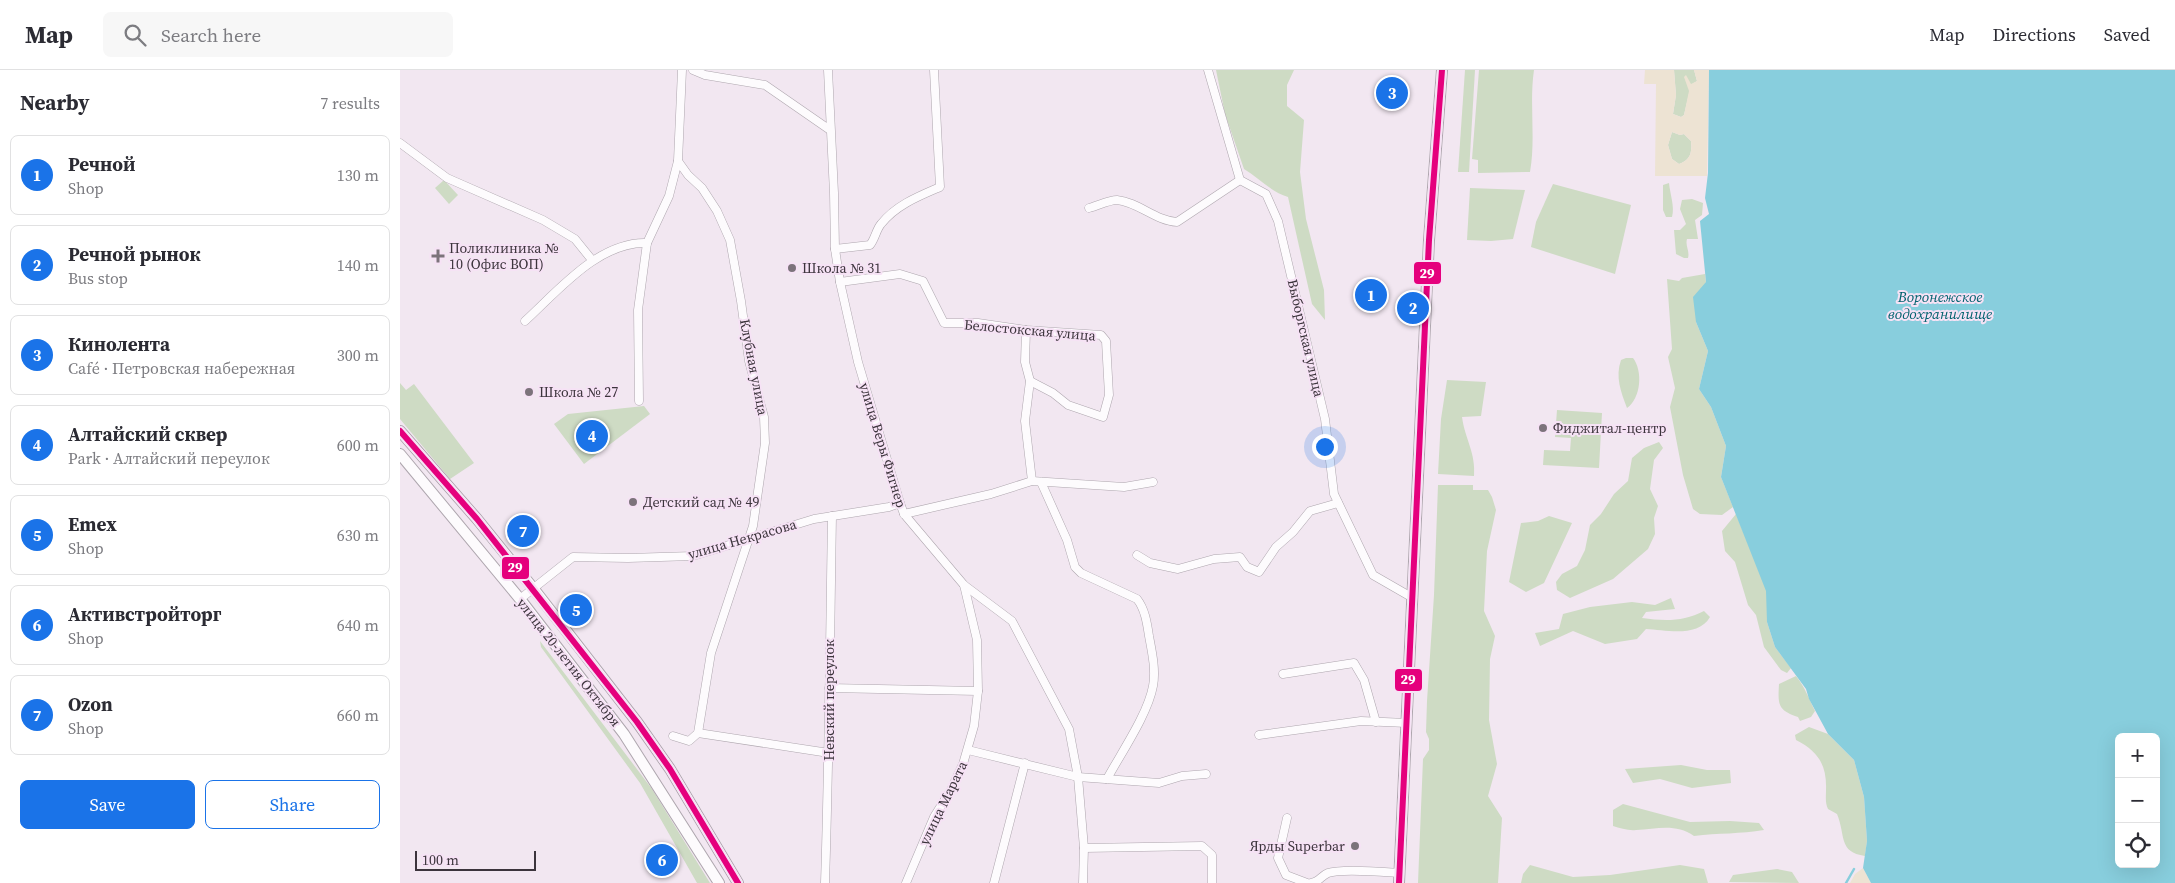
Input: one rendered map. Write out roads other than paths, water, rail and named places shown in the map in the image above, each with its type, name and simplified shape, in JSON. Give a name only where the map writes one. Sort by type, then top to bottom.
[{"type":"main road","points":[[1399,878],[1429,240],[1442,70]]},
{"type":"main road","name":"улица 20-летия Октября","points":[[400,431],[477,519],[637,722],[670,769],[738,883]]},
{"type":"main road","name":"улица 20-летия Октября","points":[[400,454],[520,598],[624,734],[719,883]]},
{"type":"street","points":[[639,401],[638,310],[647,243],[669,196],[678,161],[682,70]]},
{"type":"street","points":[[693,70],[705,75],[765,85],[830,130]]},
{"type":"street","name":"улица Веры Фигнер","points":[[828,70],[835,250],[840,282],[858,362],[900,503],[904,514],[964,585],[1012,621],[1069,729],[1078,777],[1084,848],[1084,883]]},
{"type":"street","points":[[835,250],[870,245],[880,225],[907,202],[940,187],[934,70]]},
{"type":"street","points":[[1090,208],[1116,200],[1177,222],[1240,180],[1208,70]]},
{"type":"street","points":[[400,143],[447,178],[543,220],[575,238],[592,260]]},
{"type":"street","name":"Клубная улица","points":[[678,161],[688,175],[702,188],[730,240],[750,361],[764,417],[765,443],[750,537],[711,653],[698,733]]},
{"type":"street","name":"Выборгская улица","points":[[1240,180],[1266,194],[1278,221],[1325,419],[1334,494],[1373,575],[1412,598]]},
{"type":"street","points":[[525,321],[592,260],[621,247],[647,243]]},
{"type":"street","name":"Белостокская улица","points":[[840,282],[900,274],[922,281],[944,323],[978,323],[1026,330],[1101,336],[1106,341],[1109,395],[1103,417],[1068,405],[1053,393],[1030,382]]},
{"type":"street","points":[[1026,330],[1025,362],[1030,382],[1025,421],[1032,481]]},
{"type":"street","points":[[904,514],[991,494],[1032,481],[1124,487],[1153,482]]},
{"type":"street","points":[[1041,482],[1067,540],[1075,568],[1081,573],[1137,600],[1141,604],[1147,621],[1154,658],[1153,685],[1146,707],[1107,779]]},
{"type":"street","name":"улица Некрасова","points":[[520,598],[573,557],[693,556],[750,537],[814,519],[889,507],[900,503]]},
{"type":"street","points":[[1137,555],[1150,563],[1178,569],[1214,559],[1240,557],[1247,567],[1259,572],[1276,547],[1293,532],[1310,512],[1338,503]]},
{"type":"street","name":"Невский переулок","points":[[825,883],[829,753],[832,516]]},
{"type":"street","name":"улица Марата","points":[[906,883],[934,817],[951,790],[968,750],[974,726],[978,691],[977,640],[964,585]]},
{"type":"street","points":[[1283,674],[1354,664],[1364,680],[1376,722]]},
{"type":"street","points":[[829,688],[978,691]]},
{"type":"street","points":[[1259,735],[1361,721],[1407,723]]},
{"type":"street","points":[[673,736],[689,742],[698,733],[829,753]]},
{"type":"street","points":[[968,750],[1078,777],[1159,783],[1182,776],[1206,774]]},
{"type":"street","points":[[994,883],[1026,763]]},
{"type":"street","points":[[1287,818],[1278,858],[1286,875],[1307,883]]},
{"type":"street","points":[[1084,848],[1202,846],[1212,855],[1212,883]]},
{"type":"street","points":[[1311,883],[1316,882],[1328,873],[1366,870],[1399,878]]},
{"type":"water","name":"Воронежское водохранилище","points":[[1709,70],[2175,70],[2175,883],[1871,883],[1863,868],[1867,841],[1864,797],[1854,760],[1828,734],[1809,699],[1806,689],[1775,647],[1767,622],[1766,591],[1721,477],[1726,446],[1711,407],[1699,389],[1708,351],[1696,322],[1693,297],[1706,282],[1700,221],[1709,214],[1705,198],[1708,173]]},
{"type":"waterway","points":[[1846,883],[1854,869]]},
{"type":"place","name":"Кинолента","points":[[1392,93]]},
{"type":"place","name":"Поликлиника № 10 (Офис ВОП)","points":[[438,256]]},
{"type":"place","name":"Школа № 31","points":[[792,268]]},
{"type":"place","name":"Речной","points":[[1371,295]]},
{"type":"place","name":"Речной рынок","points":[[1413,308]]},
{"type":"place","name":"Школа № 27","points":[[529,392]]},
{"type":"place","name":"Фиджитал-центр","points":[[1543,428]]},
{"type":"place","name":"Алтайский сквер","points":[[592,436]]},
{"type":"place","name":"Детский сад № 49","points":[[633,502]]},
{"type":"place","name":"Ozon","points":[[523,531]]},
{"type":"place","name":"Emex","points":[[576,610]]},
{"type":"place","name":"Ярды Superbar","points":[[1355,846]]},
{"type":"place","name":"Активстройторг","points":[[662,860]]}]
